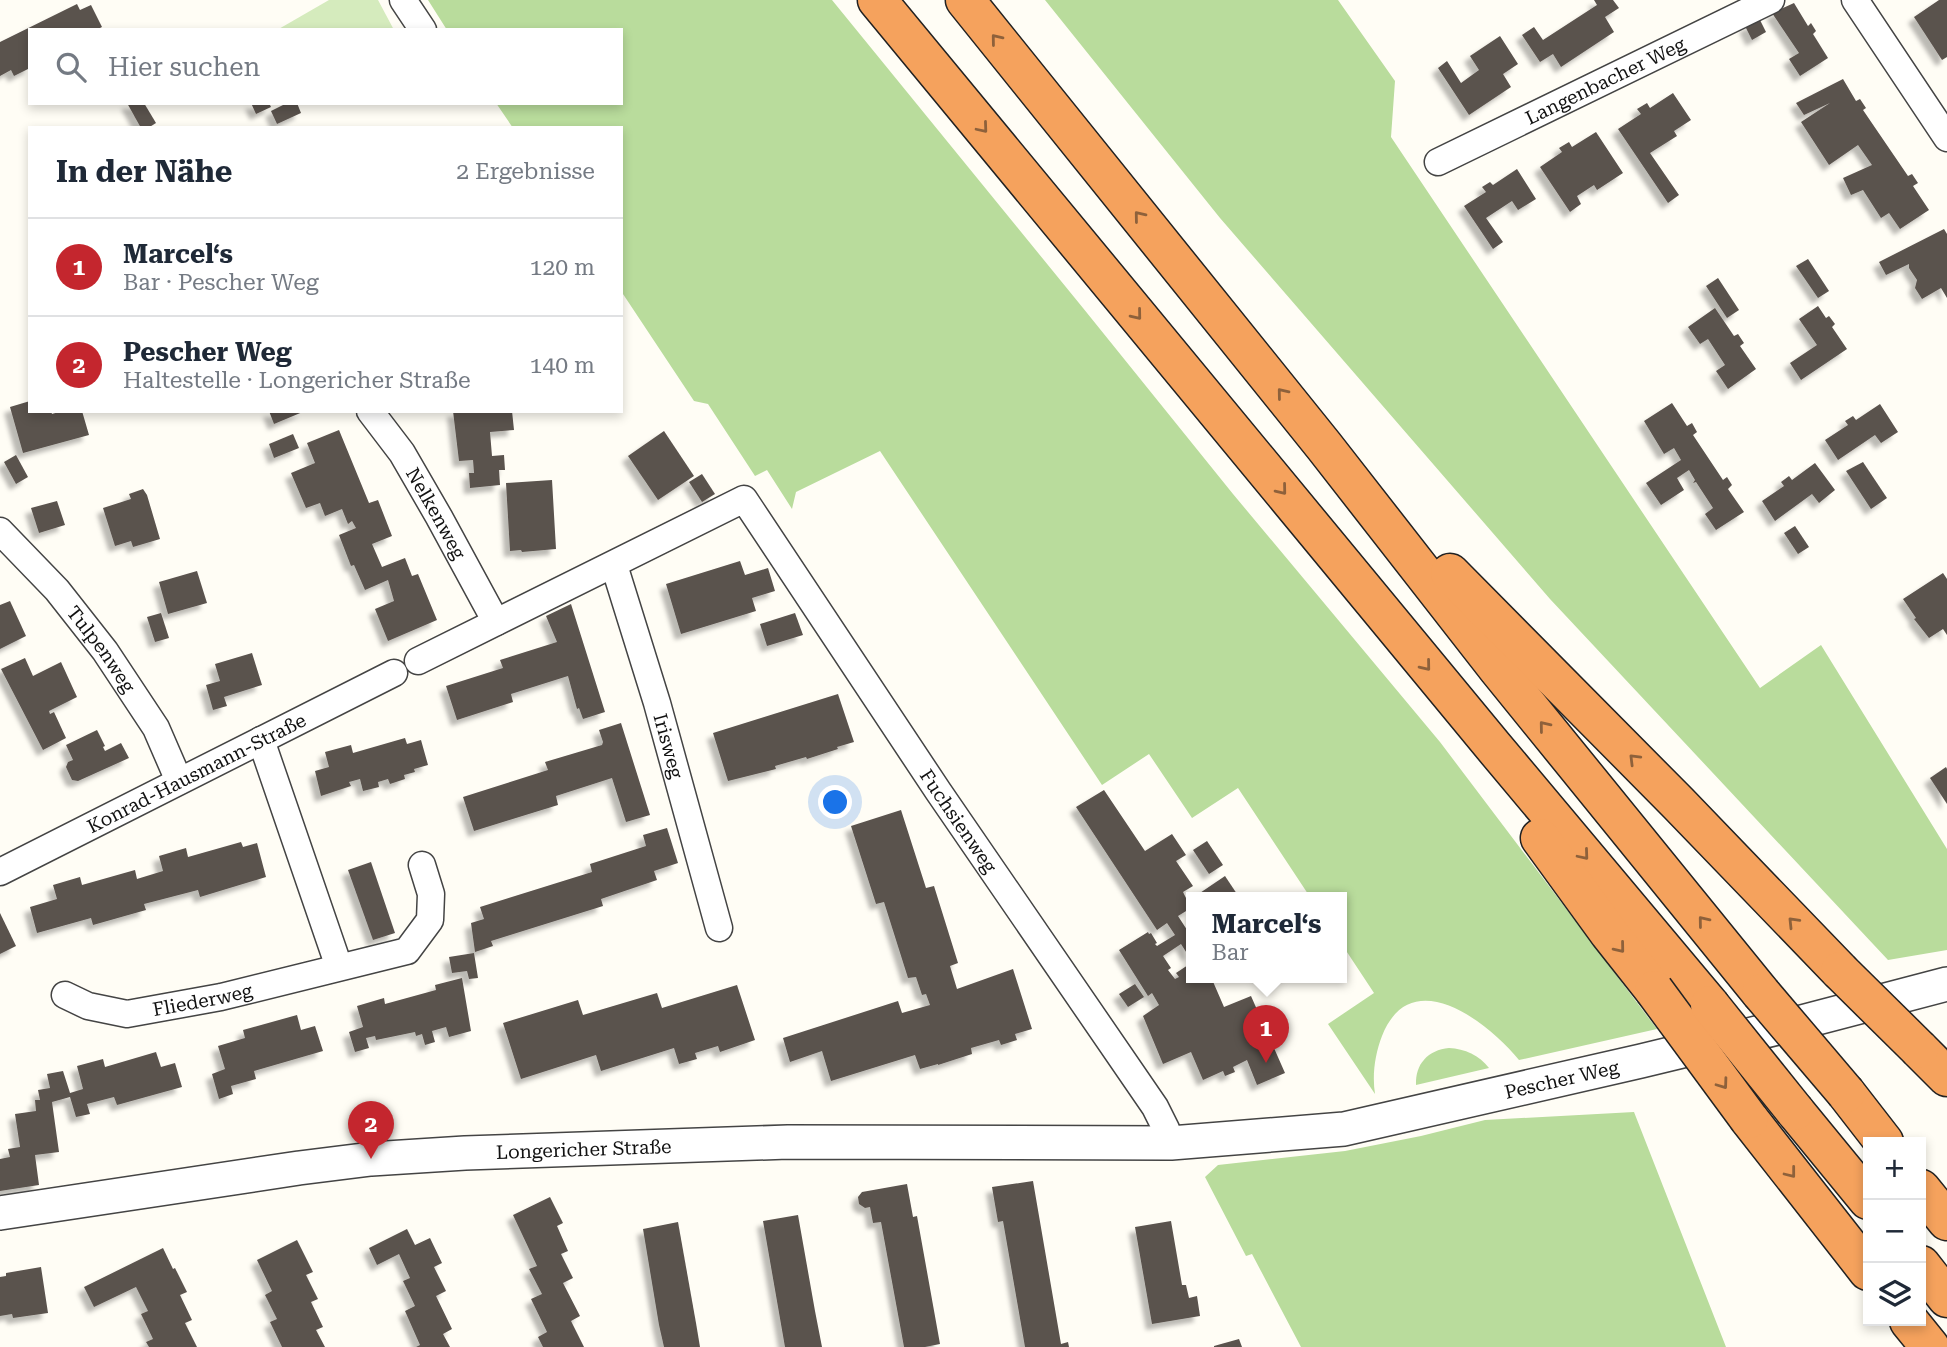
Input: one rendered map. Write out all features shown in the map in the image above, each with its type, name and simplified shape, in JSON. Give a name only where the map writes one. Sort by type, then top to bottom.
[{"type":"highway","points":[[877,0],[1710,1005],[1863,1194]]},
{"type":"highway","points":[[965,0],[1324,446],[1498,669],[1880,1137]]},
{"type":"highway","points":[[1324,446],[1947,1077]]},
{"type":"highway","points":[[1493,746],[1532,827],[1749,1119],[1863,1266]]},
{"type":"highway","points":[[1926,1195],[1947,1221]]},
{"type":"highway","points":[[1926,1271],[1947,1298]]},
{"type":"highway","points":[[1900,1326],[1912,1347]]},
{"type":"highway","points":[[1913,1326],[1930,1347]]},
{"type":"street","points":[[403,0],[422,28]]},
{"type":"street","name":"Langenbacher Weg","points":[[1438,162],[1771,0]]},
{"type":"street","points":[[1855,0],[1947,138]]},
{"type":"street","name":"Nelkenweg","points":[[372,413],[402,453],[496,622]]},
{"type":"street","name":"Fuchsienweg","points":[[614,565],[744,499],[938,791],[1155,1107],[1171,1143]]},
{"type":"street","name":"Tulpenweg","points":[[0,531],[57,590],[105,651],[156,728],[179,781]]},
{"type":"street","points":[[418,661],[614,565]]},
{"type":"street","name":"Irisweg","points":[[614,565],[657,703],[719,928]]},
{"type":"street","name":"Konrad-Hausmann-Straße","points":[[0,872],[394,673]]},
{"type":"street","points":[[261,740],[339,967]]},
{"type":"street","name":"Fliederweg","points":[[65,995],[88,1006],[127,1014],[221,997],[407,951],[430,920],[431,894],[422,864]]},
{"type":"street","name":"Pescher Weg","points":[[1171,1143],[1344,1129],[1668,1055],[1947,984]]},
{"type":"street","name":"Longericher Straße","points":[[0,1213],[299,1168],[371,1159],[465,1153],[788,1142],[1171,1143]]},
{"type":"green space","points":[[329,0],[378,0],[393,28],[280,28]]},
{"type":"green space","points":[[428,0],[832,0],[1233,494],[1440,742],[1657,1029],[1519,1060],[1489,1030],[1470,1016],[1450,1006],[1430,1001],[1411,1003],[1395,1014],[1382,1036],[1375,1065],[1375,1094],[1328,1024],[1374,993],[1347,952],[1347,892],[1307,892],[1238,788],[1192,818],[1149,754],[1102,785],[880,451],[796,492],[792,509],[767,470],[755,476],[708,404],[694,401],[623,294],[623,126],[512,126],[497,105],[623,105],[623,28],[446,28]]},
{"type":"green space","points":[[1045,0],[1338,0],[1395,81],[1391,137],[1760,688],[1821,645],[1947,849],[1947,950],[1888,960],[1550,599],[1220,218]]},
{"type":"green space","points":[[1449,1048],[1471,1054],[1489,1068],[1416,1085],[1416,1077],[1424,1059]]},
{"type":"green space","points":[[1634,1112],[1726,1347],[1301,1347],[1252,1254],[1246,1256],[1205,1177],[1218,1165],[1345,1151],[1485,1120]]},
{"type":"building","points":[[1594,0],[1613,0],[1619,8],[1605,17],[1614,32],[1561,67],[1553,54],[1540,62],[1522,35],[1534,27],[1543,40],[1597,5]]},
{"type":"building","points":[[1939,0],[1947,0],[1947,57],[1942,60],[1914,17]]},
{"type":"building","points":[[1794,3],[1808,26],[1811,23],[1816,31],[1813,34],[1828,58],[1800,76],[1789,59],[1799,53],[1772,13]]},
{"type":"building","points":[[77,4],[80,10],[91,5],[102,27],[100,28],[28,28]]},
{"type":"building","points":[[1760,20],[1766,32],[1752,40],[1745,26]]},
{"type":"building","points":[[28,28],[28,69],[14,76],[11,70],[0,76],[0,42]]},
{"type":"building","points":[[1500,36],[1518,64],[1503,74],[1511,87],[1469,115],[1438,68],[1447,61],[1461,83],[1479,70],[1470,56]]},
{"type":"building","points":[[1843,79],[1856,101],[1860,99],[1866,108],[1863,110],[1908,176],[1912,174],[1918,183],[1913,186],[1929,210],[1900,229],[1889,213],[1881,218],[1863,190],[1851,195],[1843,178],[1872,165],[1858,145],[1829,165],[1801,122],[1830,103],[1804,115],[1796,103]]},
{"type":"building","points":[[1673,93],[1691,120],[1674,131],[1677,136],[1650,153],[1679,195],[1668,203],[1618,129],[1641,114],[1637,109],[1647,103],[1650,108]]},
{"type":"building","points":[[128,105],[145,105],[156,123],[140,126]]},
{"type":"building","points":[[252,105],[270,105],[271,107],[256,114]]},
{"type":"building","points":[[283,105],[298,105],[301,113],[277,124],[271,111]]},
{"type":"building","points":[[1596,132],[1623,173],[1597,190],[1594,185],[1577,196],[1581,204],[1570,212],[1540,167],[1562,152],[1559,148],[1569,142],[1572,147]]},
{"type":"building","points":[[1517,169],[1536,199],[1518,210],[1512,201],[1486,218],[1503,242],[1493,249],[1464,206],[1486,192],[1482,187],[1490,182],[1493,185]]},
{"type":"building","points":[[1944,229],[1947,234],[1947,298],[1941,288],[1922,299],[1915,288],[1917,280],[1909,264],[1886,275],[1879,262]]},
{"type":"building","points":[[1808,259],[1829,291],[1818,298],[1796,266]]},
{"type":"building","points":[[1718,278],[1739,310],[1727,318],[1706,286]]},
{"type":"building","points":[[1818,306],[1826,318],[1829,316],[1835,324],[1832,327],[1847,349],[1801,380],[1790,363],[1817,345],[1799,319]]},
{"type":"building","points":[[1715,308],[1734,336],[1738,334],[1744,343],[1740,346],[1756,369],[1728,389],[1716,371],[1725,365],[1708,339],[1700,344],[1688,327]]},
{"type":"building","points":[[28,402],[28,413],[83,413],[89,435],[23,453],[10,407]]},
{"type":"building","points":[[1672,403],[1687,426],[1692,423],[1697,432],[1693,435],[1723,480],[1727,477],[1732,485],[1728,489],[1744,512],[1716,530],[1705,514],[1713,508],[1696,482],[1693,483],[1695,480],[1689,470],[1677,478],[1684,490],[1661,505],[1646,483],[1681,460],[1674,448],[1664,454],[1644,421]]},
{"type":"building","points":[[1880,404],[1898,432],[1881,443],[1875,435],[1838,460],[1825,440],[1848,425],[1845,421],[1853,416],[1856,420]]},
{"type":"building","points":[[270,413],[300,413],[274,424]]},
{"type":"building","points":[[453,413],[512,413],[514,430],[490,432],[492,456],[504,455],[505,470],[499,470],[500,485],[470,488],[469,473],[474,473],[473,460],[459,461]]},
{"type":"building","points":[[339,430],[369,503],[378,500],[392,536],[372,544],[382,567],[405,558],[412,576],[418,574],[437,620],[388,641],[375,609],[394,601],[388,580],[365,590],[354,565],[351,566],[339,535],[356,528],[352,521],[348,524],[342,509],[325,516],[320,503],[306,508],[291,473],[315,463],[307,443]]},
{"type":"building","points":[[664,431],[694,476],[658,500],[628,456]]},
{"type":"building","points":[[293,434],[299,448],[274,458],[269,444]]},
{"type":"building","points":[[16,455],[28,477],[16,484],[4,462]]},
{"type":"building","points":[[1863,462],[1887,498],[1871,509],[1846,471]]},
{"type":"building","points":[[1815,463],[1835,490],[1819,503],[1812,494],[1775,521],[1762,501],[1784,486],[1781,482],[1789,476],[1792,480]]},
{"type":"building","points":[[702,474],[715,494],[702,502],[689,482]]},
{"type":"building","points":[[552,480],[556,549],[510,551],[506,483]]},
{"type":"building","points":[[143,489],[160,539],[133,547],[131,541],[115,546],[103,508],[131,499],[129,494]]},
{"type":"building","points":[[57,501],[65,525],[39,533],[31,508]]},
{"type":"building","points":[[1795,526],[1809,547],[1798,554],[1784,533]]},
{"type":"building","points":[[740,561],[745,575],[768,568],[775,591],[752,598],[756,611],[681,634],[666,584]]},
{"type":"building","points":[[197,571],[207,603],[168,614],[159,582]]},
{"type":"building","points":[[1943,573],[1947,579],[1947,635],[1943,629],[1929,638],[1903,599]]},
{"type":"building","points":[[10,601],[26,636],[0,649],[0,605]]},
{"type":"building","points":[[571,604],[605,712],[583,719],[579,708],[577,709],[568,676],[511,694],[513,702],[457,720],[446,686],[503,668],[500,660],[557,642],[546,616]]},
{"type":"building","points":[[161,613],[169,638],[155,642],[147,617]]},
{"type":"building","points":[[795,613],[803,635],[767,646],[760,624]]},
{"type":"building","points":[[252,653],[262,685],[224,697],[227,706],[213,710],[206,685],[220,681],[215,664]]},
{"type":"building","points":[[25,658],[33,676],[61,662],[77,697],[49,711],[50,714],[54,712],[66,738],[43,750],[1,669]]},
{"type":"building","points":[[838,694],[854,742],[807,759],[806,757],[775,766],[776,769],[728,781],[713,733]]},
{"type":"building","points":[[621,723],[650,815],[626,822],[612,778],[556,796],[558,805],[474,831],[463,797],[548,770],[545,762],[602,745],[599,730]]},
{"type":"building","points":[[97,730],[105,751],[121,743],[129,758],[78,781],[72,780],[66,767],[68,762],[73,760],[66,745]]},
{"type":"building","points":[[405,738],[407,744],[421,740],[428,765],[414,769],[415,772],[404,775],[405,779],[390,784],[388,779],[378,782],[379,787],[363,791],[360,779],[349,782],[351,786],[321,796],[315,771],[329,767],[325,752],[351,745],[353,753]]},
{"type":"building","points":[[1946,767],[1947,769],[1947,804],[1930,778]]},
{"type":"building","points":[[1104,790],[1145,851],[1172,834],[1186,855],[1176,861],[1193,886],[1183,892],[1186,911],[1178,916],[1186,928],[1186,952],[1181,944],[1163,956],[1171,968],[1168,970],[1175,979],[1179,977],[1176,973],[1186,966],[1186,983],[1214,983],[1224,1007],[1251,996],[1285,1073],[1257,1085],[1247,1060],[1233,1067],[1235,1072],[1225,1076],[1223,1071],[1203,1080],[1191,1052],[1163,1064],[1143,1016],[1159,1005],[1152,993],[1148,996],[1119,950],[1148,932],[1157,946],[1175,935],[1167,923],[1157,930],[1076,807]]},
{"type":"building","points":[[901,810],[926,888],[934,886],[958,963],[950,966],[957,989],[1013,969],[1032,1029],[1015,1034],[1017,1040],[1001,1045],[999,1040],[971,1048],[972,1054],[938,1065],[920,1069],[915,1055],[831,1081],[822,1051],[790,1062],[783,1038],[898,1001],[902,1013],[930,1005],[926,994],[922,995],[916,977],[908,978],[884,902],[876,904],[851,826]]},
{"type":"building","points":[[667,828],[678,863],[654,871],[657,880],[601,899],[603,906],[491,941],[493,946],[475,952],[471,923],[484,919],[480,907],[592,872],[590,864],[646,846],[643,835]]},
{"type":"building","points":[[1207,841],[1223,865],[1209,874],[1193,850]]},
{"type":"building","points":[[241,842],[243,847],[257,843],[266,877],[200,897],[198,890],[144,904],[146,910],[93,925],[91,918],[37,933],[30,907],[57,899],[53,885],[80,877],[82,885],[135,870],[137,879],[163,871],[159,856],[186,848],[188,857]]},
{"type":"building","points":[[371,862],[395,933],[373,940],[348,870]]},
{"type":"building","points":[[1225,876],[1236,892],[1201,892]]},
{"type":"building","points":[[0,913],[16,946],[0,954]]},
{"type":"building","points":[[474,953],[478,978],[469,979],[467,971],[452,973],[449,957]]},
{"type":"building","points":[[462,978],[471,1031],[449,1037],[446,1027],[432,1031],[435,1042],[425,1045],[422,1034],[416,1036],[415,1032],[376,1040],[375,1036],[366,1038],[369,1048],[355,1052],[349,1032],[363,1027],[357,1006],[384,998],[385,1004],[436,990],[435,985]]},
{"type":"building","points":[[1135,984],[1144,997],[1128,1007],[1119,994]]},
{"type":"building","points":[[737,985],[755,1040],[720,1052],[718,1046],[695,1053],[697,1059],[679,1064],[674,1048],[601,1071],[596,1055],[521,1079],[503,1023],[578,1000],[583,1015],[657,993],[662,1008]]},
{"type":"building","points":[[297,1015],[301,1030],[315,1026],[323,1051],[254,1071],[256,1079],[231,1086],[233,1094],[219,1099],[212,1074],[225,1069],[218,1046],[245,1038],[243,1030]]},
{"type":"building","points":[[156,1052],[161,1067],[175,1063],[182,1087],[117,1105],[114,1097],[87,1104],[90,1114],[76,1117],[70,1097],[52,1102],[59,1152],[35,1155],[39,1185],[0,1191],[0,1159],[10,1157],[8,1149],[20,1147],[15,1114],[36,1111],[35,1100],[40,1100],[38,1090],[50,1088],[47,1074],[63,1071],[70,1093],[83,1089],[77,1066],[103,1059],[105,1067]]},
{"type":"building","points":[[1033,1181],[1061,1344],[1068,1342],[1069,1347],[1025,1347],[1003,1221],[998,1222],[992,1187]]},
{"type":"building","points":[[907,1184],[913,1217],[917,1216],[940,1344],[925,1347],[904,1347],[881,1222],[873,1223],[870,1207],[865,1208],[859,1204],[858,1197],[862,1192]]},
{"type":"building","points":[[550,1197],[563,1223],[557,1226],[568,1251],[561,1254],[573,1278],[563,1283],[580,1316],[571,1321],[584,1347],[543,1347],[538,1337],[547,1332],[531,1299],[542,1294],[529,1269],[537,1266],[513,1215]]},
{"type":"building","points":[[798,1215],[822,1347],[785,1347],[763,1221]]},
{"type":"building","points":[[1171,1221],[1182,1285],[1186,1285],[1189,1298],[1197,1296],[1200,1316],[1152,1324],[1135,1227]]},
{"type":"building","points":[[678,1222],[700,1347],[664,1347],[659,1325],[643,1229]]},
{"type":"building","points":[[407,1229],[415,1245],[430,1238],[442,1263],[434,1267],[446,1291],[436,1296],[452,1329],[443,1334],[450,1347],[416,1347],[420,1345],[405,1311],[415,1306],[403,1281],[410,1278],[399,1254],[377,1265],[369,1248]]},
{"type":"building","points":[[297,1240],[313,1272],[306,1275],[318,1299],[311,1302],[323,1327],[316,1330],[325,1347],[282,1347],[270,1322],[277,1319],[265,1295],[272,1291],[257,1260]]},
{"type":"building","points":[[163,1248],[187,1292],[180,1295],[192,1320],[185,1323],[197,1347],[149,1347],[146,1342],[153,1339],[141,1314],[148,1311],[136,1287],[94,1307],[84,1287]]},
{"type":"building","points":[[41,1267],[48,1313],[13,1318],[12,1314],[0,1316],[0,1277],[6,1276],[6,1273]]},
{"type":"building","points":[[1239,1339],[1242,1347],[1214,1347],[1214,1346]]},
{"type":"place","name":"Marcel‘s","points":[[1266,1063]]},
{"type":"place","name":"Pescher Weg","points":[[371,1159]]}]
